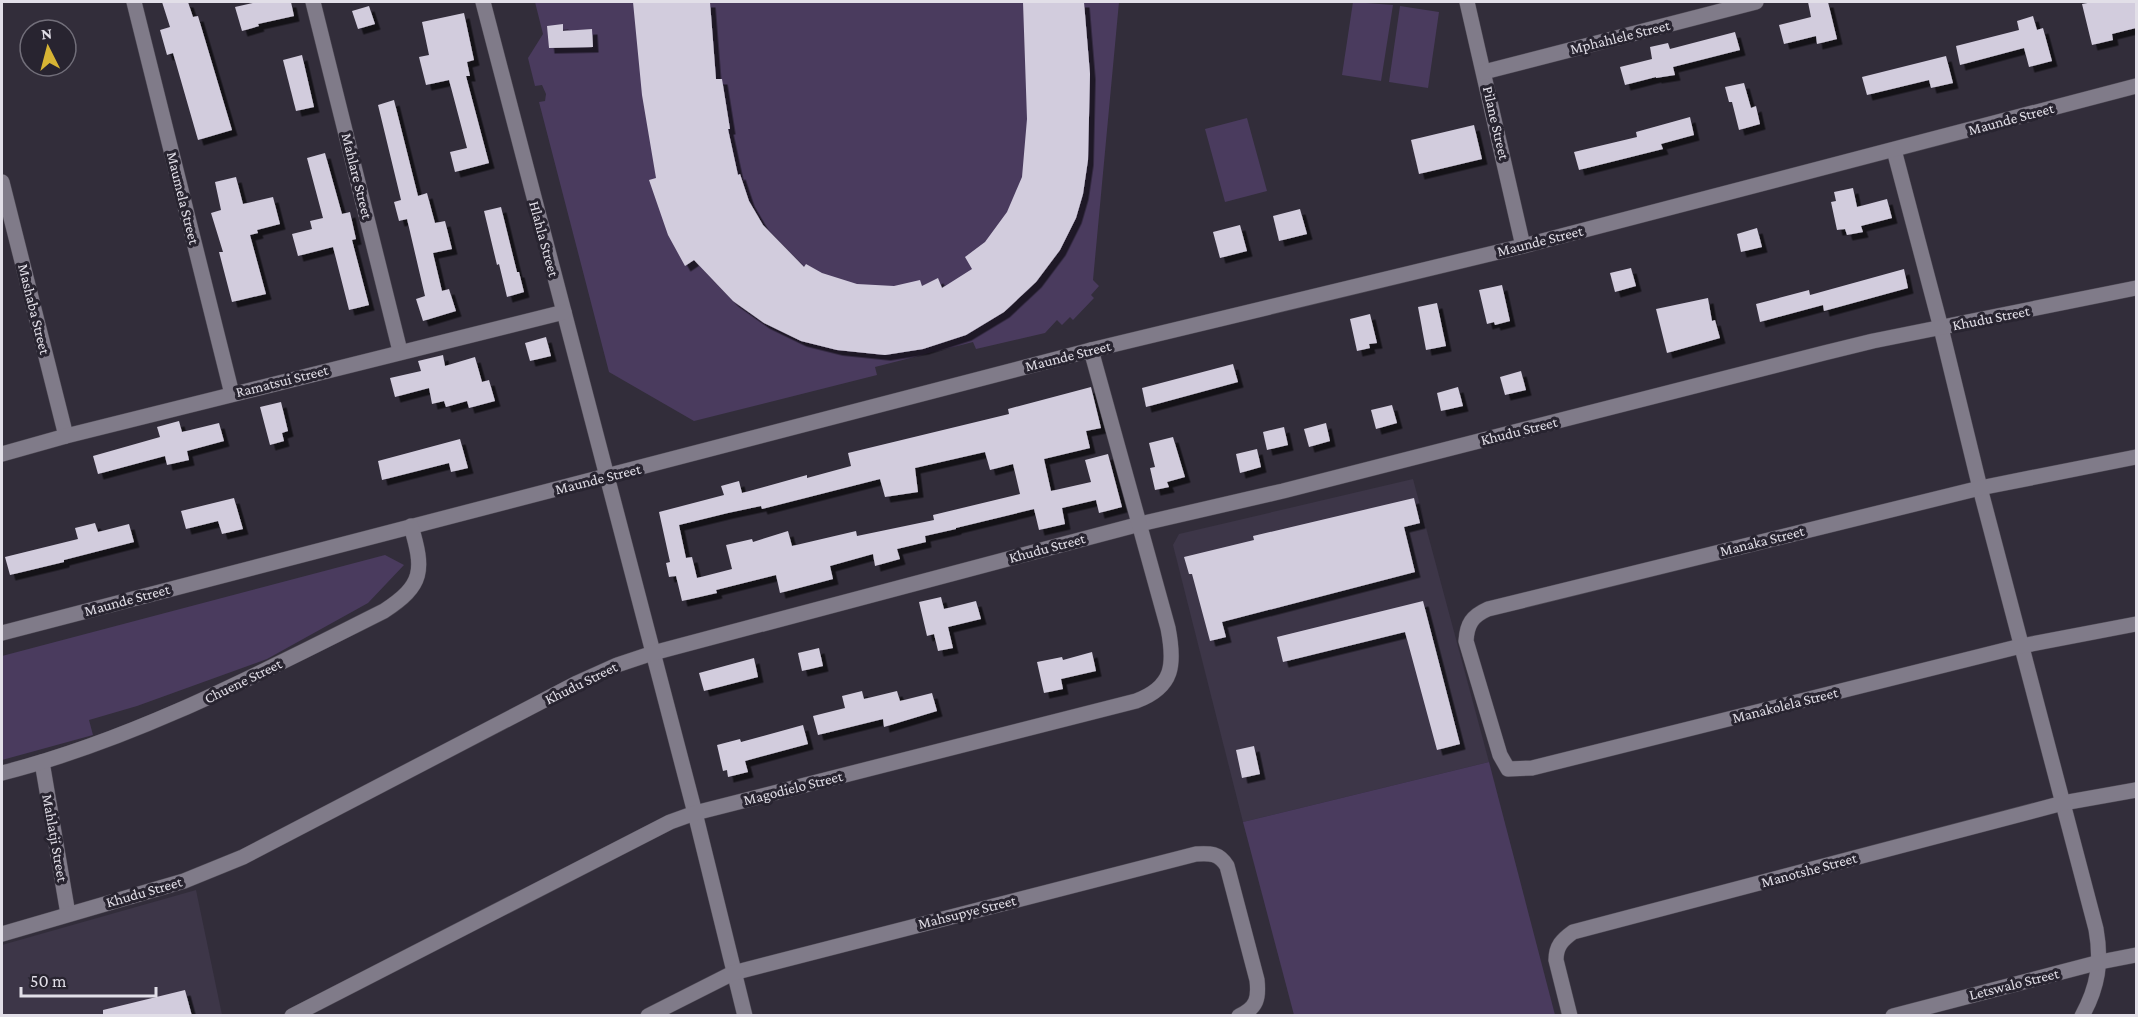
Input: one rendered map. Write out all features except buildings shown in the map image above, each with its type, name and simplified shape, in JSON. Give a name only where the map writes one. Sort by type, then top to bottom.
[{"type":"street","name":"Maumela Street","points":[[134,2],[232,394]]},
{"type":"street","name":"Mahlare Street","points":[[313,2],[400,351]]},
{"type":"street","name":"Hlahla Street","points":[[483,2],[695,813],[745,1016]]},
{"type":"street","name":"Pilane Street","points":[[1467,2],[1523,246]]},
{"type":"street","name":"Mphahlele Street","points":[[1484,72],[1756,2]]},
{"type":"street","name":"Maunde Street","points":[[2,633],[1091,350],[1523,246],[2136,86]]},
{"type":"street","points":[[1894,150],[2096,929],[2100,962],[2094,993],[2082,1016]]},
{"type":"street","name":"Mashaba Street","points":[[2,182],[66,436]]},
{"type":"street","name":"Khudu Street","points":[[2,934],[184,881],[243,857],[577,683],[617,665],[653,653],[1140,524],[1283,491],[1863,344],[2136,288]]},
{"type":"street","name":"Ramatsui Street","points":[[2,454],[400,351],[564,312]]},
{"type":"street","name":"Magodielo Street","points":[[292,1016],[646,833],[695,813],[1124,704],[1151,695],[1161,687],[1168,675],[1172,660],[1171,646],[1140,524],[1091,350]]},
{"type":"street","name":"Manaka Street","points":[[1482,698],[1467,649],[1467,632],[1472,619],[1488,609],[1980,488],[2136,457]]},
{"type":"street","name":"Chuene Street","points":[[2,773],[42,762],[193,705],[402,600],[418,574],[420,556],[411,526]]},
{"type":"street","name":"Manakolela Street","points":[[1482,698],[1503,764],[1508,769],[1523,769],[2021,646],[2136,624]]},
{"type":"street","name":"Mahlatji Street","points":[[42,762],[68,914]]},
{"type":"street","name":"Manotshe Street","points":[[1570,1016],[1556,952],[1559,944],[1573,932],[2063,803],[2136,790]]},
{"type":"street","name":"Mahsupye Street","points":[[648,1016],[711,982],[733,973],[1196,854],[1216,855],[1227,866],[1257,980],[1256,1004],[1239,1016]]},
{"type":"street","name":"Letswalo Street","points":[[1893,1016],[2100,962],[2136,955]]},
{"type":"shaded area","points":[[535,2],[1119,2],[1093,280],[1099,286],[1091,295],[1094,298],[1073,320],[1070,317],[1062,325],[1057,320],[1045,333],[976,349],[973,342],[875,367],[877,375],[694,421],[609,372],[539,102],[545,101],[546,94],[542,85],[535,86],[528,58],[543,34]]},
{"type":"shaded area","points":[[1353,2],[1393,5],[1381,81],[1342,75]]},
{"type":"shaded area","points":[[1400,6],[1439,12],[1428,88],[1389,82]]},
{"type":"shaded area","points":[[1247,118],[1267,191],[1225,202],[1205,129]]},
{"type":"shaded area","points":[[1413,479],[1489,762],[1243,822],[1173,545],[1179,534]]},
{"type":"shaded area","points":[[385,555],[404,565],[368,603],[267,659],[137,706],[89,720],[93,735],[2,760],[2,656]]},
{"type":"shaded area","points":[[1489,762],[1555,1015],[1294,1015],[1243,822]]},
{"type":"shaded area","points":[[196,890],[222,1015],[2,1016],[2,945]]}]
